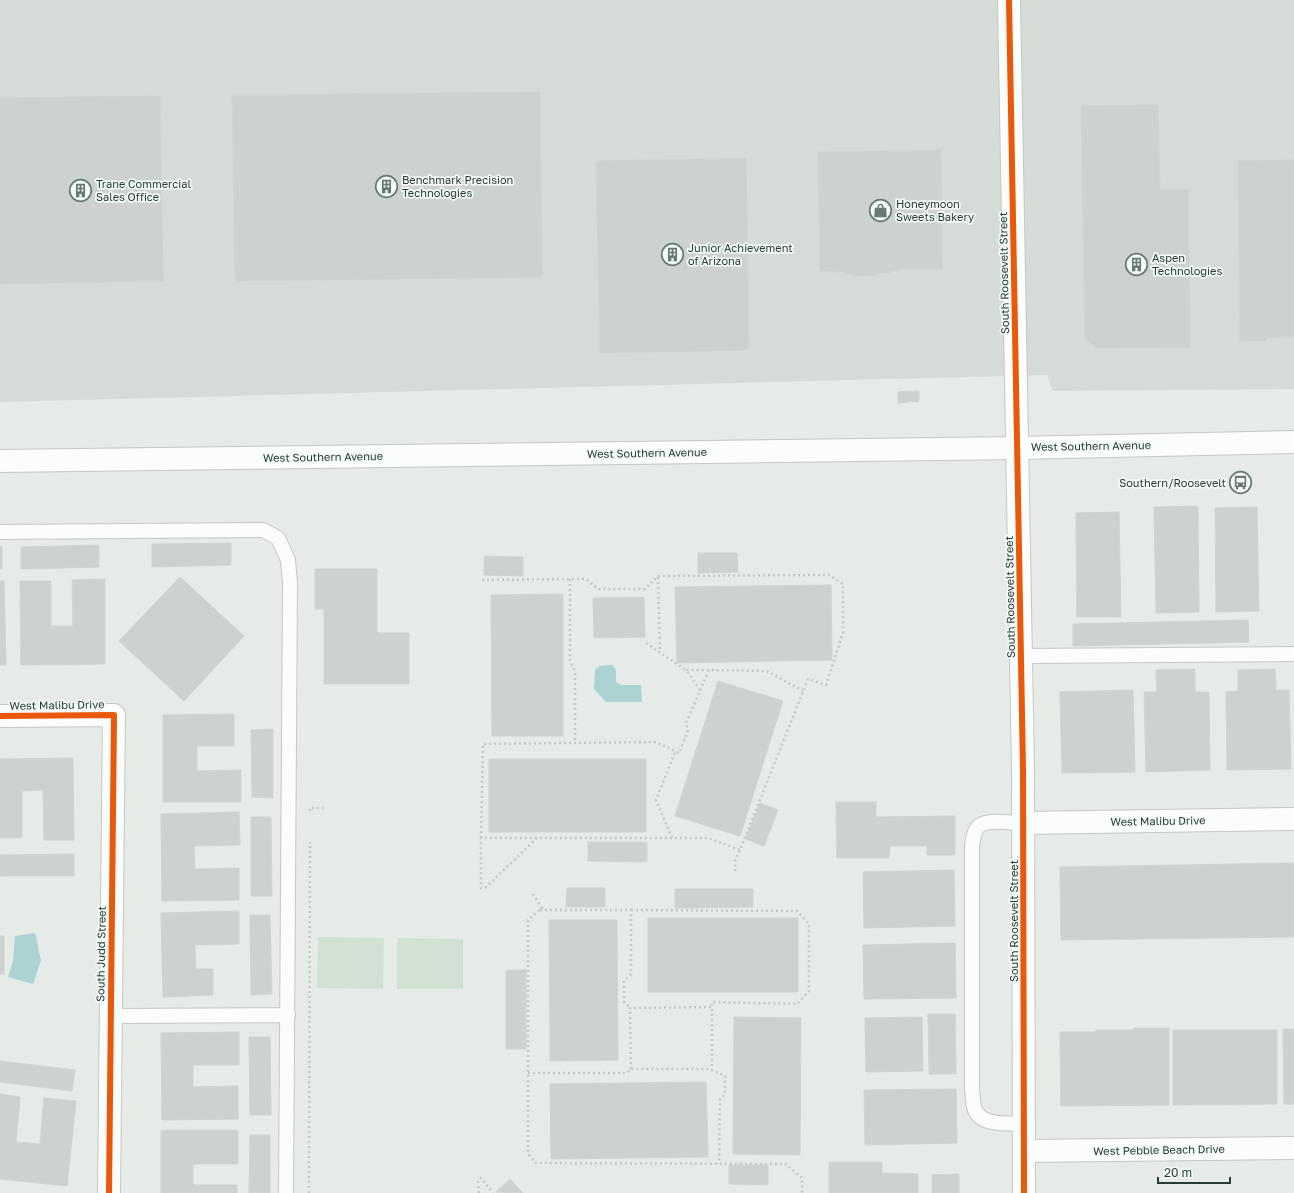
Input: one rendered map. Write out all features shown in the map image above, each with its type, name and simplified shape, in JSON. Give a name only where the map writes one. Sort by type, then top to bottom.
[{"type":"street","name":"South Roosevelt Street","points":[[1009,0],[1021,656],[1025,1151],[1024,1193]]},
{"type":"street","name":"West Southern Avenue","points":[[0,461],[1017,448],[1294,442]]},
{"type":"street","name":"West Malibu Drive","points":[[0,716],[114,715]]},
{"type":"street","name":"South Judd Street","points":[[109,1193],[114,715]]},
{"type":"street","name":"West Malibu Drive","points":[[1023,823],[1294,819]]},
{"type":"street","name":"West Pebble Beach Drive","points":[[1025,1151],[1294,1148]]},
{"type":"lane","points":[[0,532],[263,530],[278,538],[288,560],[290,583],[286,1193]]},
{"type":"lane","points":[[1021,656],[1294,654]]},
{"type":"lane","points":[[1023,823],[993,822],[980,825],[975,832],[972,846],[972,1091],[974,1108],[982,1118],[989,1122],[1024,1124]]},
{"type":"lane","points":[[110,1016],[288,1015]]},
{"type":"path","points":[[658,576],[660,652]]},
{"type":"path","points":[[482,580],[586,579],[598,589],[645,589],[658,576],[829,576],[843,584],[844,633],[826,685],[808,679],[740,850],[736,861],[735,871]]},
{"type":"path","points":[[570,579],[570,660],[575,671],[575,743]]},
{"type":"path","points":[[646,643],[686,670],[701,690]]},
{"type":"path","points":[[686,670],[767,671],[803,691]]},
{"type":"path","points":[[537,838],[485,888],[481,888],[483,744],[656,742],[679,753],[688,730],[686,723],[709,670]]},
{"type":"path","points":[[672,838],[656,800],[675,752]]},
{"type":"path","points":[[310,816],[310,808],[323,808]]},
{"type":"path","points":[[481,838],[708,838],[740,850]]},
{"type":"path","points":[[309,1193],[310,839]]},
{"type":"path","points":[[534,894],[542,908],[540,910]]},
{"type":"path","points":[[712,1070],[712,1002],[798,1004],[809,991],[809,924],[797,912],[540,910],[528,920],[528,1154],[536,1164],[786,1164],[802,1178],[802,1193]]},
{"type":"path","points":[[631,910],[631,974],[624,982],[624,1002],[630,1008],[631,1069]]},
{"type":"path","points":[[630,1008],[712,1007]]},
{"type":"path","points":[[528,1073],[627,1073],[631,1069],[712,1070],[725,1076],[725,1095],[720,1099],[719,1164]]},
{"type":"path","points":[[479,1193],[478,1181],[481,1178],[493,1193]]},
{"type":"shaded area","points":[[0,0],[1294,0],[1294,389],[1053,391],[1047,375],[0,402]]},
{"type":"green space","points":[[318,937],[384,938],[383,989],[317,988]]},
{"type":"green space","points":[[397,938],[463,939],[463,989],[397,989]]},
{"type":"water","points":[[612,665],[616,670],[616,682],[621,685],[641,685],[642,702],[606,702],[594,689],[595,670],[600,666]]},
{"type":"water","points":[[35,933],[41,960],[33,984],[8,977],[13,961],[15,936]]},
{"type":"building","name":"Benchmark Precision Technologies","points":[[540,92],[542,277],[235,281],[232,95]]},
{"type":"building","name":"Trane Commercial Sales Office","points":[[160,96],[163,281],[0,284],[0,98]]},
{"type":"building","name":"Aspen Technologies","points":[[1158,105],[1160,190],[1188,189],[1190,347],[1096,348],[1085,339],[1081,106]]},
{"type":"building","name":"Honeymoon Sweets Bakery","points":[[941,150],[942,269],[899,269],[899,271],[890,271],[890,273],[878,273],[878,275],[855,276],[855,274],[844,274],[844,272],[820,271],[818,152]]},
{"type":"building","name":"Junior Achievement of Arizona","points":[[746,158],[749,347],[745,350],[600,353],[596,161]]},
{"type":"building","points":[[1294,160],[1294,337],[1240,341],[1238,161]]},
{"type":"building","points":[[919,391],[919,401],[898,403],[898,392]]},
{"type":"building","points":[[1198,506],[1199,612],[1156,613],[1154,507]]},
{"type":"building","points":[[1257,507],[1259,611],[1216,612],[1215,508]]},
{"type":"building","points":[[1119,512],[1121,617],[1077,617],[1076,513]]},
{"type":"building","points":[[231,543],[231,565],[152,567],[152,544]]},
{"type":"building","points":[[99,545],[99,567],[21,569],[21,547]]},
{"type":"building","points":[[0,546],[2,546],[2,569],[0,569]]},
{"type":"building","points":[[698,553],[737,553],[738,572],[698,573]]},
{"type":"building","points":[[484,556],[523,557],[523,576],[484,575]]},
{"type":"building","points":[[315,569],[377,569],[377,633],[409,633],[409,684],[324,684],[324,609],[315,609]]},
{"type":"building","points":[[180,577],[244,636],[184,701],[119,641]]},
{"type":"building","points":[[105,579],[105,664],[21,665],[20,581],[51,581],[51,626],[73,626],[72,580]]},
{"type":"building","points":[[0,581],[4,581],[6,665],[0,665]]},
{"type":"building","points":[[831,585],[832,660],[677,663],[675,587]]},
{"type":"building","points":[[563,594],[563,736],[492,736],[491,595]]},
{"type":"building","points":[[644,597],[645,637],[594,638],[593,598]]},
{"type":"building","points":[[1248,620],[1249,642],[1073,646],[1073,624]]},
{"type":"building","points":[[1195,669],[1195,692],[1209,692],[1210,770],[1146,772],[1144,692],[1157,692],[1156,670]]},
{"type":"building","points":[[1275,669],[1276,690],[1289,690],[1291,769],[1227,770],[1226,692],[1238,691],[1238,670]]},
{"type":"building","points":[[718,681],[783,701],[740,836],[675,816]]},
{"type":"building","points":[[1133,690],[1135,772],[1062,773],[1060,692]]},
{"type":"building","points":[[234,714],[234,746],[197,746],[197,771],[241,770],[241,802],[163,802],[163,715]]},
{"type":"building","points":[[273,729],[273,798],[252,797],[251,730]]},
{"type":"building","points":[[73,758],[74,840],[44,840],[43,790],[22,791],[22,838],[0,838],[0,759]]},
{"type":"building","points":[[489,759],[646,759],[646,832],[489,832]]},
{"type":"building","points":[[836,802],[876,802],[876,817],[955,816],[955,855],[927,855],[927,846],[890,846],[889,858],[837,858]]},
{"type":"building","points":[[760,803],[778,810],[764,846],[745,839]]},
{"type":"building","points":[[239,812],[240,845],[194,846],[195,869],[239,868],[239,900],[162,901],[161,814]]},
{"type":"building","points":[[251,817],[271,817],[272,896],[251,896]]},
{"type":"building","points":[[588,842],[647,842],[647,862],[588,861]]},
{"type":"building","points":[[74,854],[74,876],[0,876],[0,855]]},
{"type":"building","points":[[1294,863],[1294,937],[1061,940],[1060,867]]},
{"type":"building","points":[[954,870],[955,926],[864,928],[863,872]]},
{"type":"building","points":[[567,888],[605,888],[605,907],[566,907]]},
{"type":"building","points":[[675,889],[753,889],[753,907],[675,908]]},
{"type":"building","points":[[239,911],[239,944],[195,945],[196,969],[213,969],[213,995],[163,997],[161,913]]},
{"type":"building","points":[[250,915],[270,915],[272,994],[251,995]]},
{"type":"building","points":[[648,918],[798,918],[798,992],[648,992]]},
{"type":"building","points":[[549,920],[617,920],[618,1060],[550,1061]]},
{"type":"building","points":[[0,936],[4,936],[4,974],[0,974]]},
{"type":"building","points":[[955,943],[956,998],[864,999],[863,945]]},
{"type":"building","points":[[506,970],[526,970],[526,1049],[506,1049]]},
{"type":"building","points":[[928,1014],[955,1014],[956,1074],[929,1074]]},
{"type":"building","points":[[734,1017],[801,1018],[800,1155],[733,1154]]},
{"type":"building","points":[[922,1017],[923,1071],[866,1072],[865,1018]]},
{"type":"building","points":[[1133,1028],[1169,1028],[1169,1105],[1061,1106],[1060,1032],[1133,1030]]},
{"type":"building","points":[[1283,1029],[1294,1029],[1294,1104],[1284,1104]]},
{"type":"building","points":[[1173,1030],[1277,1030],[1277,1104],[1173,1105]]},
{"type":"building","points":[[239,1032],[239,1065],[193,1065],[193,1087],[238,1086],[238,1119],[162,1120],[161,1033]]},
{"type":"building","points":[[249,1037],[270,1037],[271,1115],[250,1115]]},
{"type":"building","points":[[0,1061],[75,1070],[72,1091],[0,1082]]},
{"type":"building","points":[[706,1082],[708,1157],[551,1159],[550,1084]]},
{"type":"building","points":[[956,1089],[957,1143],[865,1145],[864,1090]]},
{"type":"building","points":[[0,1094],[20,1097],[16,1142],[40,1144],[44,1098],[76,1101],[67,1186],[0,1179]]},
{"type":"building","points":[[161,1130],[238,1130],[238,1164],[193,1164],[193,1185],[237,1185],[237,1193],[161,1193]]},
{"type":"building","points":[[250,1135],[270,1135],[270,1193],[249,1193]]},
{"type":"building","points":[[829,1162],[882,1162],[882,1173],[918,1174],[918,1193],[829,1193]]},
{"type":"building","points":[[729,1165],[768,1165],[768,1185],[729,1184]]},
{"type":"building","points":[[959,1174],[959,1193],[932,1193],[932,1175]]},
{"type":"building","points":[[510,1179],[523,1193],[496,1192]]},
{"type":"cycle path","points":[[1009,0],[1023,770],[1024,1193]]},
{"type":"cycle path","points":[[0,716],[114,715],[109,1193]]},
{"type":"place","name":"Benchmark Precision Technologies","points":[[387,186]]},
{"type":"place","name":"Trane Commercial Sales Office","points":[[81,190]]},
{"type":"place","name":"Honeymoon Sweets Bakery","points":[[880,210]]},
{"type":"place","name":"Junior Achievement of Arizona","points":[[673,254]]},
{"type":"place","name":"Aspen Technologies","points":[[1136,264]]},
{"type":"place","name":"Southern/Roosevelt","points":[[1241,483]]}]
